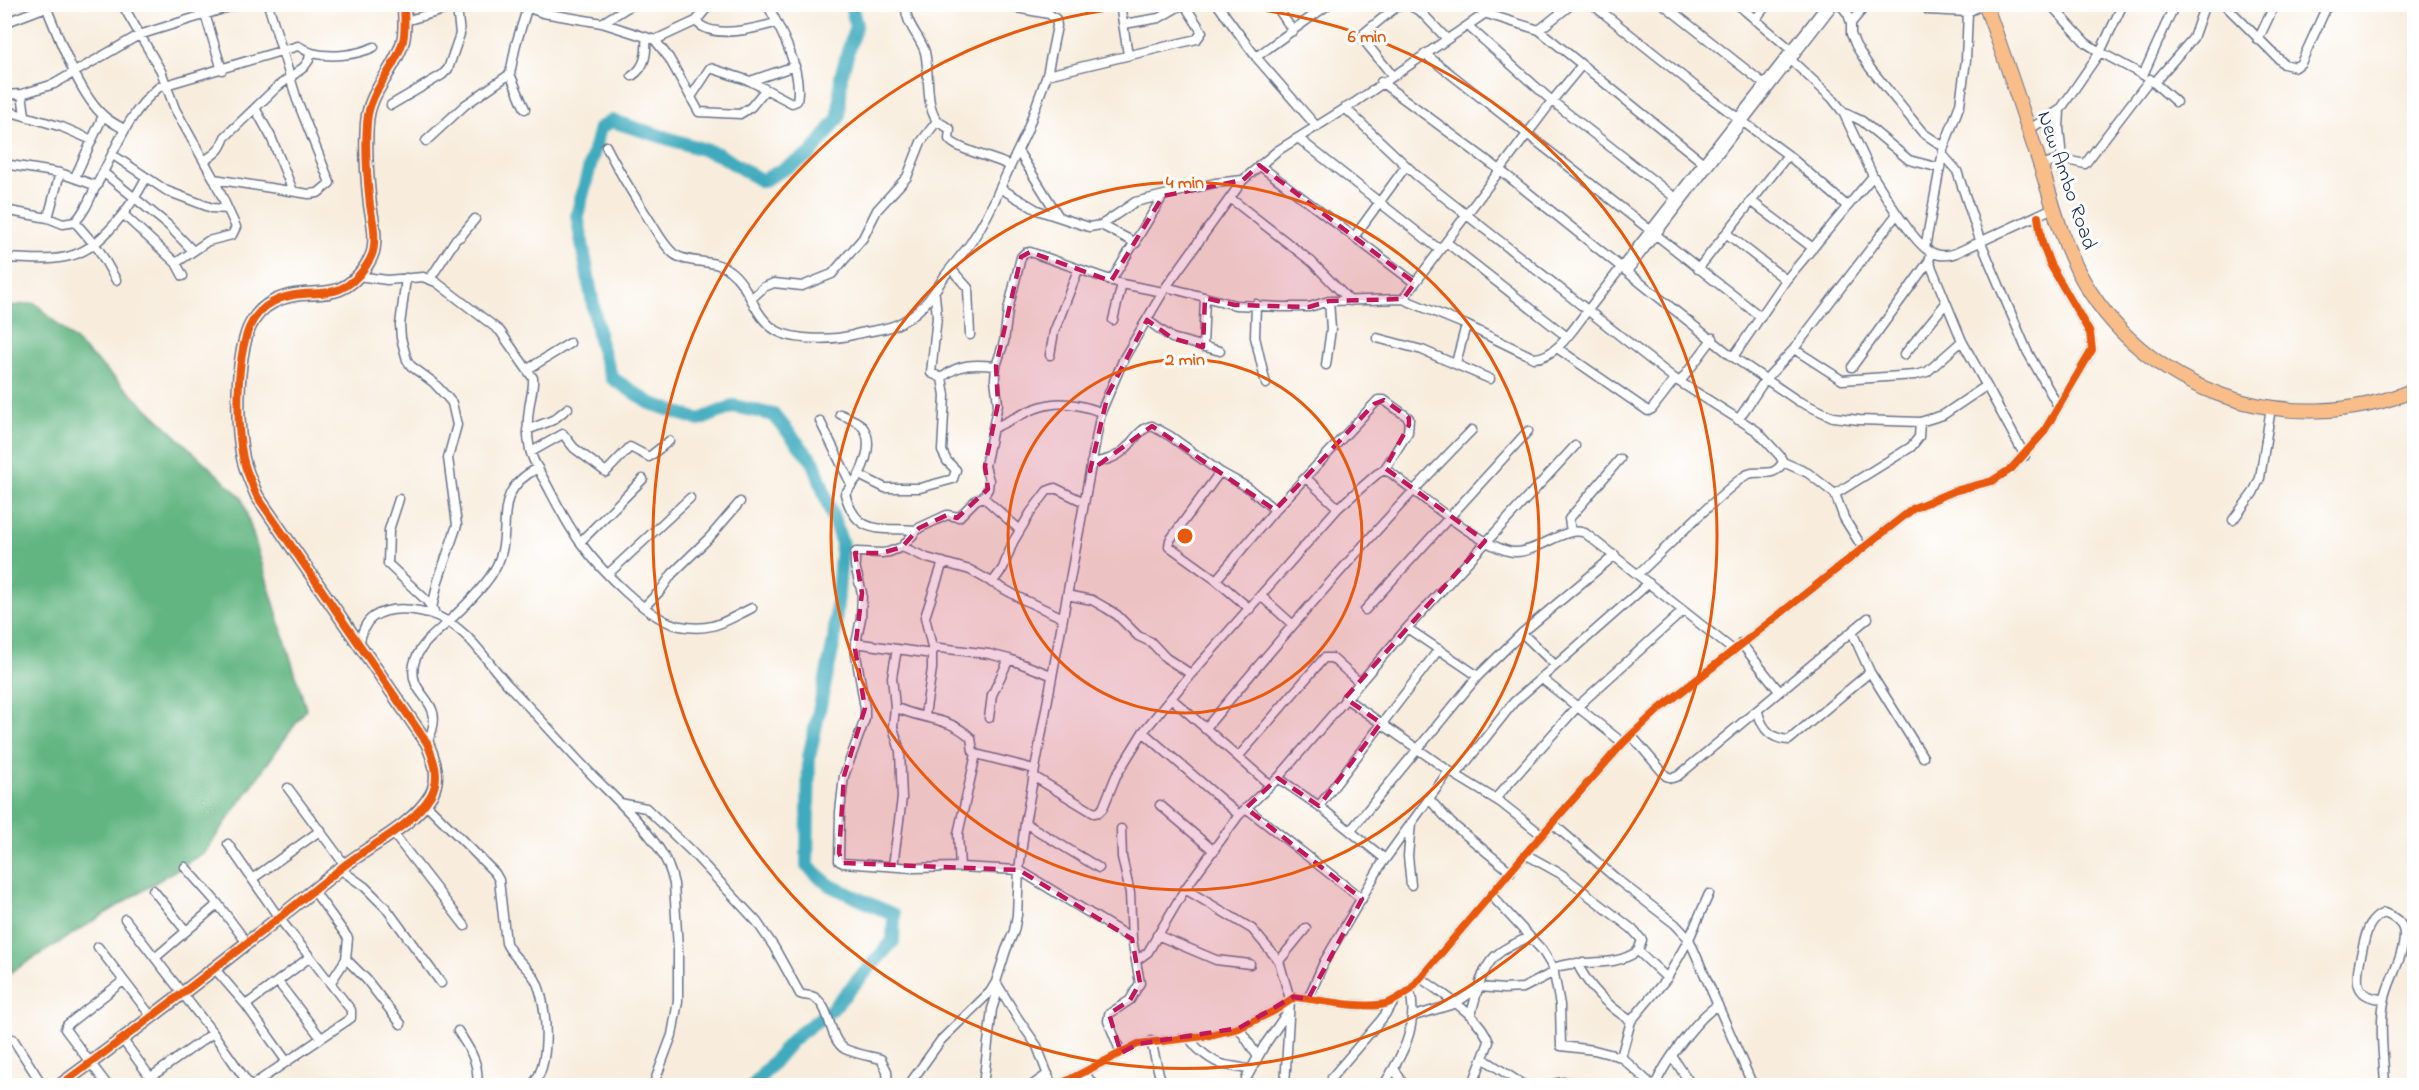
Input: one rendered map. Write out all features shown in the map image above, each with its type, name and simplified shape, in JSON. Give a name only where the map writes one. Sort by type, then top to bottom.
[{"type":"main road","name":"New Ambo Road","points":[[1984,4],[2041,166],[2068,251],[2085,282],[2107,313],[2134,341],[2161,363],[2201,388],[2236,401],[2271,408],[2348,409],[2375,404],[2415,390]]},
{"type":"street","points":[[122,4],[160,71],[180,119],[214,179],[236,227],[234,234],[208,241],[176,263]]},
{"type":"street","points":[[202,4],[222,70]]},
{"type":"street","points":[[4,95],[22,94],[54,84],[75,74],[138,35],[238,4]]},
{"type":"street","points":[[214,179],[309,194],[318,193],[327,188],[331,181],[318,156],[301,111],[268,4]]},
{"type":"street","points":[[59,1086],[183,993],[342,867],[392,832],[425,803],[433,792],[436,772],[427,743],[257,496],[243,461],[238,422],[246,339],[257,314],[266,306],[282,298],[333,292],[350,285],[372,255],[375,244],[366,137],[368,112],[372,99],[401,47],[405,21],[404,4]]},
{"type":"street","points":[[518,4],[527,9],[602,23],[651,39],[669,58],[699,112],[735,116],[751,107],[765,90]]},
{"type":"street","points":[[602,23],[633,4]]},
{"type":"street","points":[[651,39],[696,21],[710,4]]},
{"type":"street","points":[[691,97],[710,68],[750,81],[792,103],[796,102],[799,84],[795,66],[767,4]]},
{"type":"street","points":[[906,4],[910,24],[924,48],[929,69],[931,110],[938,121],[950,129],[949,139],[955,146],[997,159],[1010,166]]},
{"type":"street","points":[[606,146],[648,218],[675,255],[727,268],[741,280],[757,312],[779,332],[814,339],[838,338],[888,328],[901,323],[935,295],[990,213],[1018,151],[1047,75],[1057,26],[1056,19],[1040,8],[995,4]]},
{"type":"street","points":[[1120,4],[1128,55]]},
{"type":"street","points":[[1047,75],[1200,37],[1202,32],[1184,4],[1159,18],[1124,24]]},
{"type":"street","points":[[1217,4],[1256,57],[1317,127]]},
{"type":"street","points":[[1275,4],[1293,31]]},
{"type":"street","points":[[1256,57],[1329,4]]},
{"type":"street","points":[[1392,75],[1362,38],[1364,33],[1400,4]]},
{"type":"street","points":[[1407,4],[1421,12],[1447,39]]},
{"type":"street","points":[[983,1086],[992,1009],[1016,923],[1025,823],[1091,463],[1101,412],[1124,358],[1165,290],[1243,180],[1259,165],[1298,138],[1499,4]]},
{"type":"street","points":[[1539,30],[1572,4]]},
{"type":"street","points":[[1592,4],[1788,155],[1847,206]]},
{"type":"street","points":[[1663,4],[1768,87]]},
{"type":"street","points":[[1737,4],[1794,55],[1843,112],[1873,176],[1897,214],[1928,254],[1962,341],[2025,456]]},
{"type":"street","points":[[1755,20],[1767,4]]},
{"type":"street","points":[[1794,55],[1827,4]]},
{"type":"street","points":[[840,414],[861,425],[866,434],[868,451],[859,475],[845,494],[848,505],[865,527],[875,530],[915,530],[947,515],[959,517],[976,500],[983,497],[988,489],[989,480],[985,466],[998,404],[996,366],[1004,342],[1008,310],[1021,257],[1030,252],[1122,284],[1235,304],[1309,307],[1329,301],[1403,299],[1466,325],[1534,358],[1543,358],[1557,348],[1625,268],[1834,4]]},
{"type":"street","points":[[1840,4],[1848,14],[1851,34],[1856,46],[1870,68],[1923,134],[1943,151],[1957,171],[1980,240],[2027,351],[2058,405]]},
{"type":"street","points":[[1851,23],[1867,4]]},
{"type":"street","points":[[1928,10],[1968,12],[1984,4]]},
{"type":"street","points":[[2050,4],[2086,43],[2149,79],[2176,102]]},
{"type":"street","points":[[2028,130],[2060,110],[2100,52],[2123,4]]},
{"type":"street","points":[[2149,79],[2175,4]]},
{"type":"street","points":[[2041,166],[2062,159],[2083,165],[2089,161],[2149,79],[2193,38],[2205,4]]},
{"type":"street","points":[[2258,40],[2275,4]]},
{"type":"street","points":[[2224,5],[2284,64],[2296,67],[2301,63],[2328,4]]},
{"type":"street","points":[[4,23],[48,5],[75,74],[103,116],[124,129]]},
{"type":"street","points":[[392,105],[442,75],[448,69],[460,34],[461,6],[405,21]]},
{"type":"street","points":[[525,109],[510,74],[527,9]]},
{"type":"street","points":[[1852,367],[1928,254],[1943,151],[1960,104],[1966,60],[1968,12]]},
{"type":"street","points":[[1487,14],[1539,30],[1706,165]]},
{"type":"street","points":[[696,21],[707,30],[721,33],[775,23]]},
{"type":"street","points":[[1468,26],[1552,101],[1678,200]]},
{"type":"street","points":[[632,76],[641,69],[651,39]]},
{"type":"street","points":[[4,210],[48,218],[63,224],[75,222],[104,173],[124,129],[149,96],[159,87],[298,46],[310,53],[348,54],[359,53],[374,47]]},
{"type":"street","points":[[204,161],[218,151],[225,137],[277,87],[304,67],[309,60],[310,53]]},
{"type":"street","points":[[1425,54],[1761,317]]},
{"type":"street","points":[[750,81],[795,66]]},
{"type":"street","points":[[1403,299],[1581,66]]},
{"type":"street","points":[[426,141],[465,105],[510,74]]},
{"type":"street","points":[[1381,82],[1500,170],[1713,338],[1733,357],[1798,401],[1833,417],[1920,422],[1943,415],[1986,386]]},
{"type":"street","points":[[22,94],[25,115]]},
{"type":"street","points":[[255,108],[271,137],[293,191]]},
{"type":"street","points":[[1345,108],[1406,166],[1466,215],[1678,380],[1757,431],[1783,462],[1808,473],[1835,494],[1844,518],[1862,547]]},
{"type":"street","points":[[2060,110],[2062,159]]},
{"type":"street","points":[[11,112],[92,140]]},
{"type":"street","points":[[1843,112],[1862,121],[1909,160],[1940,168]]},
{"type":"street","points":[[75,177],[103,116]]},
{"type":"street","points":[[751,299],[764,287],[774,283],[802,286],[832,274],[863,238],[877,210],[908,177],[921,142],[938,121]]},
{"type":"street","points":[[1298,138],[1440,250]]},
{"type":"street","points":[[1018,151],[1059,217]]},
{"type":"street","points":[[113,155],[146,178],[180,196],[212,208],[228,209]]},
{"type":"street","points":[[1698,269],[1788,155]]},
{"type":"street","points":[[4,164],[60,173],[97,186]]},
{"type":"street","points":[[1259,165],[1415,283]]},
{"type":"street","points":[[1354,237],[1406,166]]},
{"type":"street","points":[[48,218],[60,173]]},
{"type":"street","points":[[104,173],[168,225],[193,251]]},
{"type":"street","points":[[1733,357],[1786,280],[1873,176]]},
{"type":"street","points":[[4,258],[42,260],[70,256],[93,244],[124,214],[146,178]]},
{"type":"street","points":[[1000,188],[1037,210],[1089,227],[1101,225],[1135,202],[1215,183],[1243,180]]},
{"type":"street","points":[[1111,280],[1163,196]]},
{"type":"street","points":[[1230,198],[1312,262],[1350,301]]},
{"type":"street","points":[[1751,201],[1813,248]]},
{"type":"street","points":[[1928,254],[1948,256],[2053,208]]},
{"type":"street","points":[[124,214],[176,263],[183,276]]},
{"type":"street","points":[[1738,420],[1765,380],[1794,349],[1897,214]]},
{"type":"street","points":[[1057,1086],[1138,1044],[1190,1038],[1239,1028],[1274,1011],[1295,997],[1386,1004],[1410,990],[1623,743],[1672,697],[1914,508],[1954,491],[1992,481],[2002,476],[2025,456],[2043,433],[2089,356],[2092,343],[2082,316],[2050,264],[2042,243],[2037,217]]},
{"type":"street","points":[[430,279],[456,239],[475,219]]},
{"type":"street","points":[[75,222],[108,263],[116,280]]},
{"type":"street","points":[[1101,225],[1136,243]]},
{"type":"street","points":[[1726,233],[1786,280]]},
{"type":"street","points":[[1446,242],[1566,336]]},
{"type":"street","points":[[951,269],[968,288],[970,335]]},
{"type":"street","points":[[1050,355],[1054,332],[1078,270]]},
{"type":"street","points":[[358,276],[387,280],[430,279],[456,296],[500,332],[528,369],[533,381],[527,430],[531,452],[561,514],[580,542],[608,574],[644,607],[668,623],[699,627],[714,627],[752,608]]},
{"type":"street","points":[[406,278],[400,325],[407,360],[411,366],[433,382],[452,403],[457,425],[448,458],[457,525],[438,581],[434,611]]},
{"type":"street","points":[[1113,320],[1122,284]]},
{"type":"street","points":[[935,295],[938,317],[931,373],[942,378]]},
{"type":"street","points":[[1203,347],[1205,298]]},
{"type":"street","points":[[1326,365],[1330,329],[1329,301]]},
{"type":"street","points":[[1904,355],[1946,303]]},
{"type":"street","points":[[1256,304],[1255,337],[1266,384]]},
{"type":"street","points":[[1147,320],[1172,338],[1220,351]]},
{"type":"street","points":[[1456,363],[1466,325]]},
{"type":"street","points":[[1377,338],[1422,350],[1490,379]]},
{"type":"street","points":[[1557,348],[1648,411],[1713,338]]},
{"type":"street","points":[[1794,349],[1842,380],[1921,374],[1939,363],[1962,341]]},
{"type":"street","points":[[528,369],[570,344]]},
{"type":"street","points":[[942,378],[957,367],[975,364],[996,366]]},
{"type":"street","points":[[859,475],[885,488],[920,488],[953,479],[956,470],[947,461],[942,451],[945,395],[942,378]]},
{"type":"street","points":[[895,707],[944,722],[968,734],[976,754],[1034,772],[1094,813],[1099,812],[1103,808],[1116,777],[1143,732],[1191,674],[1338,508],[1384,470],[1408,432],[1408,418],[1384,400],[1378,400],[1275,510],[1216,580]]},
{"type":"street","points":[[994,428],[1032,409],[1053,403],[1077,403],[1101,412]]},
{"type":"street","points":[[527,430],[553,420],[568,408]]},
{"type":"street","points":[[2233,520],[2253,493],[2260,478],[2271,408]]},
{"type":"street","points":[[820,421],[851,484]]},
{"type":"street","points":[[1835,494],[1911,447],[1919,437],[1920,422]]},
{"type":"street","points":[[1091,463],[1109,460],[1122,452],[1142,430],[1152,426],[1170,436],[1220,472],[1247,487],[1275,510]]},
{"type":"street","points":[[1205,729],[1292,624],[1413,490],[1472,430]]},
{"type":"street","points":[[1365,610],[1528,431]]},
{"type":"street","points":[[531,452],[563,434],[574,448],[606,472],[630,447],[649,457],[669,441]]},
{"type":"street","points":[[1137,960],[1148,952],[1185,889],[1239,815],[1278,778],[1407,628],[1575,446]]},
{"type":"street","points":[[1571,532],[1569,519],[1620,459]]},
{"type":"street","points":[[1638,574],[1746,475],[1775,472],[1783,462]]},
{"type":"street","points":[[427,743],[436,720],[413,677],[419,651],[495,569],[501,550],[506,506],[510,493],[521,478],[538,468]]},
{"type":"street","points":[[1384,470],[1485,542],[1514,553],[1533,549],[1578,530],[1585,533],[1732,650]]},
{"type":"street","points":[[1220,472],[1170,540],[1169,546],[1216,580],[1250,609]]},
{"type":"street","points":[[1306,478],[1338,508]]},
{"type":"street","points":[[580,542],[643,479]]},
{"type":"street","points":[[992,583],[1003,568],[1030,512],[1051,488],[1084,502]]},
{"type":"street","points":[[983,497],[1020,530]]},
{"type":"street","points":[[608,574],[690,498]]},
{"type":"street","points":[[399,499],[389,530],[388,564],[434,611],[466,634],[482,651],[507,684],[620,802],[656,845],[670,870],[674,884],[679,958],[678,1001],[672,1035],[653,1086]]},
{"type":"street","points":[[644,607],[662,590],[672,574],[710,537],[740,502]]},
{"type":"street","points":[[915,530],[902,547],[882,554],[855,553],[855,566],[862,593],[861,618],[855,643],[864,693],[865,719],[844,776],[840,812],[839,861],[893,866],[1019,870],[1132,939]]},
{"type":"street","points":[[902,547],[970,570],[1063,618]]},
{"type":"street","points":[[1351,830],[1478,676],[1522,633],[1615,555]]},
{"type":"street","points":[[925,715],[932,651],[925,617],[943,562]]},
{"type":"street","points":[[1308,999],[1324,962],[1385,859],[1429,799],[1514,702],[1649,583]]},
{"type":"street","points":[[1066,595],[1092,600],[1106,608],[1117,615],[1138,636],[1151,642],[1166,658],[1191,674]]},
{"type":"street","points":[[1261,596],[1292,624]]},
{"type":"street","points":[[359,644],[368,621],[382,612],[434,611]]},
{"type":"street","points":[[1495,799],[1577,707],[1683,611]]},
{"type":"street","points":[[1631,735],[1666,776],[1672,778],[1678,776],[1713,745],[1758,712],[1779,691],[1868,618]]},
{"type":"street","points":[[1407,628],[1478,676]]},
{"type":"street","points":[[1852,632],[1870,672],[1923,757]]},
{"type":"street","points":[[1522,633],[1555,665]]},
{"type":"street","points":[[855,643],[897,649],[989,654],[1051,675]]},
{"type":"street","points":[[1741,643],[1779,691]]},
{"type":"street","points":[[893,866],[902,798],[900,750],[893,728],[895,707],[892,677],[897,649]]},
{"type":"street","points":[[1319,806],[1439,650]]},
{"type":"street","points":[[1238,757],[1324,658],[1332,658],[1359,682]]},
{"type":"street","points":[[989,718],[992,695],[1009,659]]},
{"type":"street","points":[[1758,712],[1760,721],[1767,732],[1777,740],[1789,740],[1870,672]]},
{"type":"street","points":[[1541,678],[1623,743]]},
{"type":"street","points":[[1171,698],[1270,785]]},
{"type":"street","points":[[1345,698],[1453,773],[1495,799],[1542,835]]},
{"type":"street","points":[[1143,732],[1239,815]]},
{"type":"street","points":[[960,867],[958,834],[976,754]]},
{"type":"street","points":[[1278,778],[1351,830],[1385,859]]},
{"type":"street","points":[[288,788],[321,830],[342,867],[386,908],[441,983]]},
{"type":"street","points":[[1429,799],[1451,823],[1511,872]]},
{"type":"street","points":[[620,802],[646,808],[692,852],[757,922],[800,994],[814,998],[819,1003],[844,1049],[881,1059],[887,1071],[888,1086]]},
{"type":"street","points":[[425,803],[495,873],[499,880],[506,943],[509,950],[527,966],[542,993],[546,1021],[543,1069],[539,1079],[531,1086]]},
{"type":"street","points":[[1160,806],[1214,851]]},
{"type":"street","points":[[1246,808],[1362,899]]},
{"type":"street","points":[[1025,823],[1099,868]]},
{"type":"street","points":[[1411,885],[1408,856],[1412,823]]},
{"type":"street","points":[[1552,823],[1619,881],[1675,924],[1689,939],[1753,1086]]},
{"type":"street","points":[[1121,829],[1122,857],[1130,893],[1132,939],[1140,983],[1130,1000],[1109,1014],[1108,1021],[1121,1053]]},
{"type":"street","points":[[252,879],[321,830]]},
{"type":"street","points":[[392,832],[465,926]]},
{"type":"street","points":[[125,920],[156,957],[251,1086],[347,1021],[352,1014],[332,982],[279,918],[228,844]]},
{"type":"street","points":[[1414,1016],[1454,1004],[1480,987],[1523,988],[1565,963],[1611,963],[1626,959],[1638,951],[1642,940],[1638,933],[1561,874],[1525,854]]},
{"type":"street","points":[[185,867],[218,904],[247,943]]},
{"type":"street","points":[[1185,889],[1252,929],[1279,961],[1290,999],[1285,1086]]},
{"type":"street","points":[[153,890],[186,931]]},
{"type":"street","points":[[314,891],[345,932],[349,944],[346,959],[332,982]]},
{"type":"street","points":[[1621,1057],[1631,1021],[1667,978],[1689,939],[1709,894]]},
{"type":"street","points":[[1491,895],[1542,950],[1553,970],[1561,1010],[1561,1046],[1594,1050],[1621,1057],[1654,1086],[1672,1056],[1705,1014],[1718,1005]]},
{"type":"street","points":[[156,957],[218,904]]},
{"type":"street","points":[[2384,999],[2373,999],[2363,993],[2358,986],[2356,975],[2368,926],[2376,916],[2384,913],[2395,917],[2402,926],[2404,936],[2399,958],[2384,999],[2382,1014],[2385,1086]]},
{"type":"street","points":[[1279,961],[1306,928]]},
{"type":"street","points":[[1156,935],[1216,960],[1250,964]]},
{"type":"street","points":[[1471,1014],[1492,958],[1529,937]]},
{"type":"street","points":[[98,947],[151,1016]]},
{"type":"street","points":[[1638,951],[1667,978]]},
{"type":"street","points":[[246,1005],[310,957]]},
{"type":"street","points":[[346,959],[366,979],[401,1024]]},
{"type":"street","points":[[1576,963],[1606,1004],[1631,1021]]},
{"type":"street","points":[[214,968],[246,1005],[287,1062]]},
{"type":"street","points":[[1421,978],[1454,1004],[1471,1014],[1489,1042],[1472,1086]]},
{"type":"street","points":[[108,1086],[65,1029],[67,1025],[123,981]]},
{"type":"street","points":[[278,982],[321,1038]]},
{"type":"street","points":[[998,985],[1031,1035],[1052,1086]]},
{"type":"street","points":[[908,1086],[941,1040],[998,985]]},
{"type":"street","points":[[1383,1086],[1410,1035],[1414,1016],[1410,990]]},
{"type":"street","points":[[1332,1077],[1396,999]]},
{"type":"street","points":[[1190,1038],[1197,1048],[1223,1065],[1242,1067],[1248,1075],[1290,1010]]},
{"type":"street","points":[[1239,1028],[1258,1057]]},
{"type":"street","points":[[458,1031],[479,1068],[477,1086]]},
{"type":"street","points":[[151,1077],[213,1033]]},
{"type":"street","points":[[13,1039],[43,1086]]},
{"type":"street","points":[[122,1039],[157,1086]]},
{"type":"street","points":[[1151,1041],[1162,1086]]},
{"type":"street","points":[[1672,1056],[1692,1086]]},
{"type":"street","points":[[1484,1059],[1522,1084],[1530,1086]]},
{"type":"street","points":[[1394,1068],[1404,1086]]},
{"type":"street","points":[[1084,1072],[1094,1086]]},
{"type":"street","points":[[1031,1086],[1048,1074]]},
{"type":"street","points":[[1041,1086],[1048,1074]]},
{"type":"street","points":[[1549,1086],[1555,1082],[1592,1086]]},
{"type":"highlighted area","points":[[1259,165],[1415,283],[1403,299],[1329,301],[1309,307],[1235,305],[1205,298],[1203,347],[1172,338],[1147,320],[1108,394],[1090,471],[1152,426],[1275,510],[1374,404],[1384,400],[1409,418],[1409,425],[1385,468],[1485,541],[1345,698],[1381,723],[1319,806],[1278,778],[1246,808],[1362,899],[1308,999],[1293,997],[1239,1028],[1138,1044],[1121,1053],[1109,1014],[1130,1000],[1140,983],[1132,939],[1019,870],[843,863],[839,853],[844,776],[865,708],[855,649],[862,593],[855,553],[882,553],[902,547],[919,528],[947,515],[957,518],[988,489],[985,466],[998,404],[996,366],[1021,257],[1030,252],[1111,281],[1163,196],[1243,180]]},
{"type":"green space","points":[[35,303],[242,498],[306,709],[205,852],[5,976],[4,307]]},
{"type":"waterway","points":[[753,1086],[793,1039],[832,1009],[893,941],[894,915],[829,885],[807,866],[809,757],[834,641],[842,544],[814,463],[774,415],[734,406],[699,420],[650,403],[612,378],[600,344],[577,215],[600,128],[612,121],[718,154],[762,181],[811,154],[839,117],[841,76],[856,25],[851,4]]},
{"type":"cycle path","points":[[59,1086],[201,979],[351,860],[401,827],[423,807],[436,782],[435,769],[427,743],[257,496],[243,458],[238,411],[238,393],[245,342],[249,328],[259,313],[269,304],[286,297],[322,293],[344,287],[355,279],[372,256],[374,225],[367,174],[367,123],[372,100],[394,62],[403,41],[404,4]]},
{"type":"cycle path","points":[[1057,1086],[1138,1044],[1205,1036],[1239,1028],[1274,1011],[1295,997],[1365,1005],[1392,1002],[1410,990],[1623,743],[1657,711],[1914,508],[1954,491],[1992,481],[2011,469],[2043,433],[2092,350],[2090,333],[2050,264],[2042,243],[2038,217]]}]
